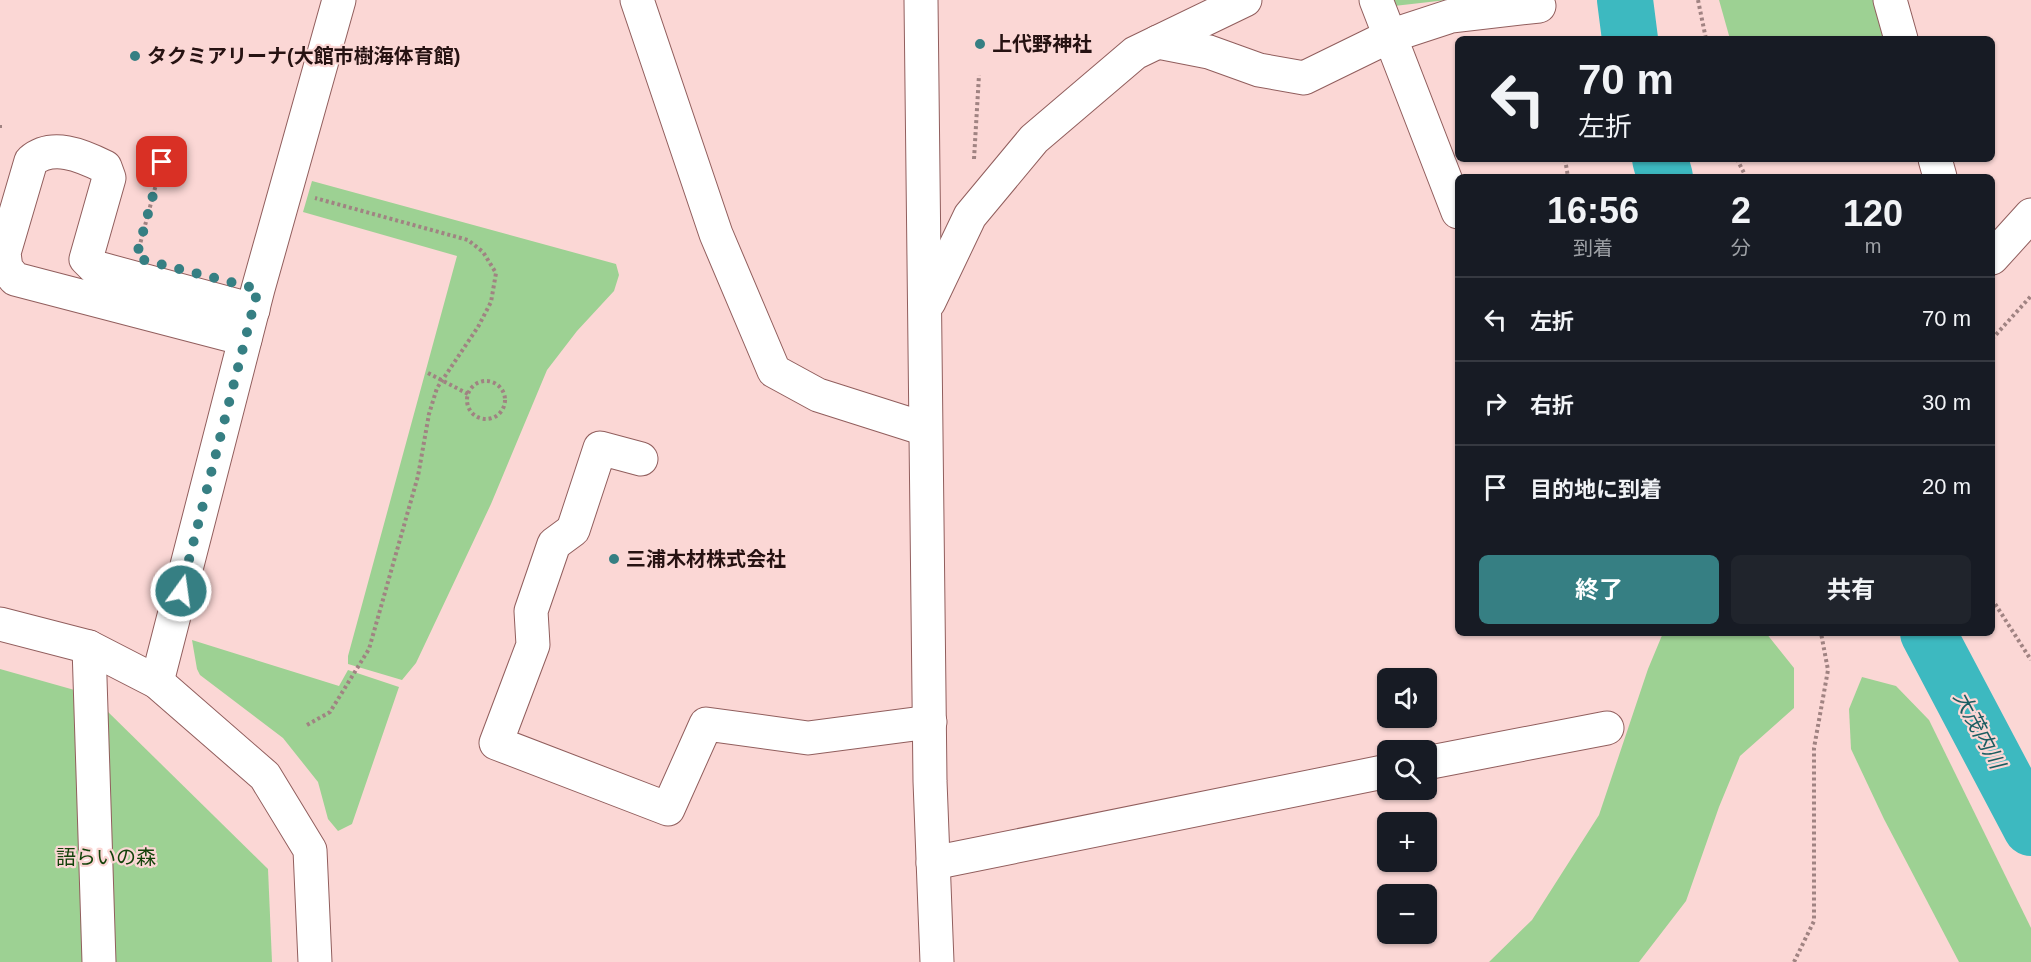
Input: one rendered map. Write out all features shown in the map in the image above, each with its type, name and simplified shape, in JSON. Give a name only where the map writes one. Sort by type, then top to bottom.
[{"type":"street","points":[[157,682],[285,189],[339,0]]},
{"type":"street","points":[[637,0],[716,234],[774,371],[818,395],[925,429]]},
{"type":"street","points":[[921,0],[925,429],[937,962]]},
{"type":"street","points":[[925,309],[970,216],[1034,139],[1135,53],[1245,0]]},
{"type":"street","points":[[1376,0],[1455,204]]},
{"type":"street","points":[[1890,0],[1899,36]]},
{"type":"street","points":[[1158,42],[1209,52],[1259,70],[1305,78],[1390,36],[1451,16],[1539,6]]},
{"type":"street","points":[[56,150],[105,167],[109,178],[86,259],[94,267],[249,324],[15,279],[6,268],[4,253],[31,161],[41,153],[56,150]]},
{"type":"street","points":[[1995,255],[2031,215]]},
{"type":"street","points":[[641,459],[600,448],[573,530],[554,544],[531,611],[533,645],[496,743],[668,809],[706,724],[808,738],[930,722]]},
{"type":"street","points":[[0,624],[89,647],[157,682],[265,776],[310,850],[315,962]]},
{"type":"street","points":[[89,647],[99,962]]},
{"type":"street","points":[[1437,761],[1607,728]]},
{"type":"street","points":[[933,863],[1377,773]]},
{"type":"path","points":[[1698,0],[1705,36]]},
{"type":"path","points":[[974,162],[979,75]]},
{"type":"path","points":[[136,258],[162,162]]},
{"type":"path","points":[[285,189],[468,240],[483,252],[496,273],[492,302],[442,381],[429,414],[418,476],[369,649],[330,712],[307,726]]},
{"type":"path","points":[[1995,336],[2031,296]]},
{"type":"path","points":[[428,374],[468,394]]},
{"type":"path","points":[[489,382],[500,388],[504,394],[504,407],[496,416],[480,418],[470,411],[468,394],[476,384],[489,382]]},
{"type":"path","points":[[1995,604],[2031,660]]},
{"type":"path","points":[[1794,962],[1814,921],[1814,748],[1828,670],[1822,636]]},
{"type":"green space","points":[[1392,0],[1447,0],[1394,6]]},
{"type":"green space","points":[[1719,0],[1874,0],[1883,36],[1729,36]]},
{"type":"green space","points":[[312,181],[616,264],[619,275],[614,291],[577,331],[547,370],[491,504],[416,663],[402,680],[348,664],[348,656],[457,256],[303,212]]},
{"type":"green space","points":[[1662,636],[1768,636],[1794,668],[1794,708],[1740,756],[1719,807],[1686,901],[1639,962],[1489,962],[1532,920],[1599,815],[1648,669]]},
{"type":"green space","points":[[192,640],[339,686],[348,670],[399,687],[352,824],[338,831],[328,819],[318,782],[283,738],[200,675]]},
{"type":"green space","name":"語らいの森","points":[[0,669],[78,691],[103,707],[268,869],[272,962],[0,962]]},
{"type":"green space","points":[[1862,677],[1896,686],[1929,720],[2031,928],[2031,962],[1959,962],[1884,819],[1851,749],[1849,709]]},
{"type":"waterway","name":"大茂内川","points":[[1625,0],[1630,36]]},
{"type":"waterway","name":"大茂内川","points":[[1661,162],[1664,174]]},
{"type":"waterway","name":"大茂内川","points":[[1930,636],[2031,828]]},
{"type":"place","name":"上代野神社","points":[[980,44]]},
{"type":"place","name":"タクミアリーナ(大館市樹海体育館)","points":[[135,56]]},
{"type":"place","name":"三浦木材株式会社","points":[[614,559]]},
{"type":"route","points":[[162,162],[136,258],[258,289],[181,591]]}]
